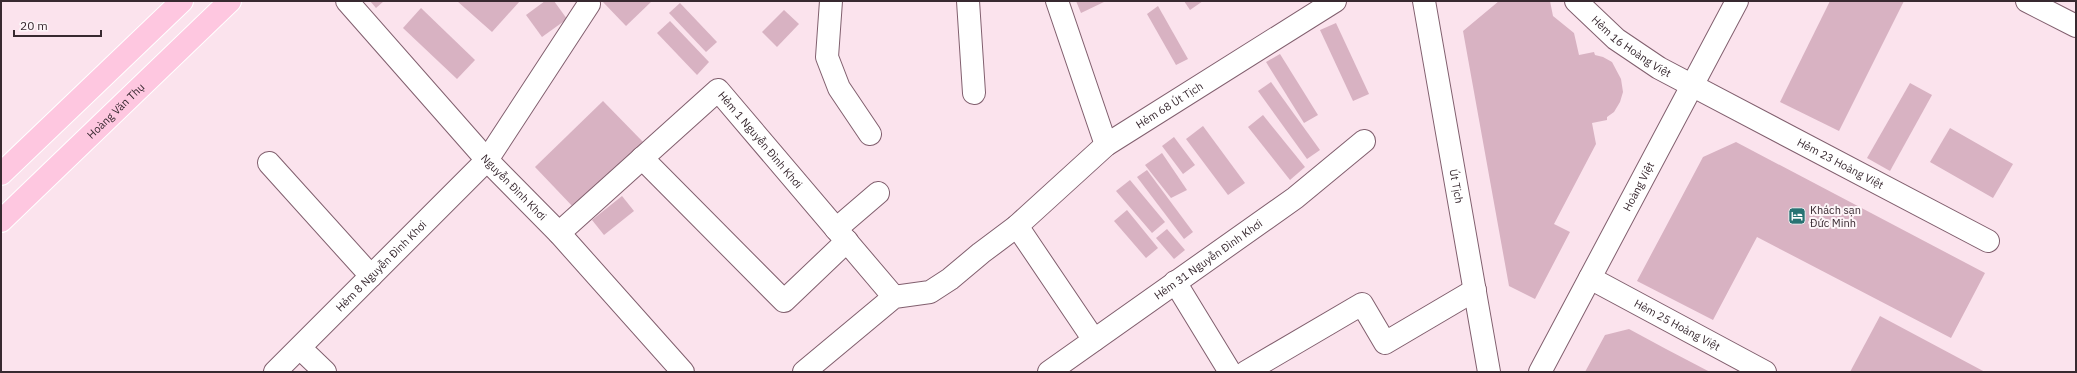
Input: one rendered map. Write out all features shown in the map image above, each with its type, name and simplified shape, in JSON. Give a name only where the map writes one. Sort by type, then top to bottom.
[{"type":"main road","points":[[1,174],[182,1]]},
{"type":"main road","name":"Hoàng Văn Thụ","points":[[1,221],[230,1]]},
{"type":"street","name":"Nguyễn Đình Khơi","points":[[347,1],[487,160],[560,233],[683,372]]},
{"type":"street","points":[[831,1],[827,57],[839,88],[870,134]]},
{"type":"street","points":[[968,1],[974,93]]},
{"type":"street","points":[[1057,1],[1106,145]]},
{"type":"street","name":"Hẻm 68 Út Tịch","points":[[894,297],[930,292],[950,279],[980,253],[1017,226],[1106,145],[1335,1]]},
{"type":"street","name":"Út Tịch","points":[[1424,1],[1489,372]]},
{"type":"street","name":"Hẻm 16 Hoàng Việt","points":[[1576,1],[1616,39],[1659,68],[1692,86]]},
{"type":"street","name":"Hoàng Việt","points":[[1540,372],[1737,1]]},
{"type":"street","points":[[2027,1],[2076,26]]},
{"type":"street","name":"Hẻm 8 Nguyễn Đình Khơi","points":[[275,372],[487,160],[589,4]]},
{"type":"street","name":"Hẻm 23 Hoàng Việt","points":[[1692,86],[1988,240]]},
{"type":"street","name":"Hẻm 1 Nguyễn Đình Khơi","points":[[560,233],[718,90],[894,297]]},
{"type":"street","name":"Hẻm 31 Nguyễn Đình Khơi","points":[[1049,372],[1295,198],[1364,141]]},
{"type":"street","points":[[642,158],[784,301],[878,193]]},
{"type":"street","points":[[269,163],[371,276]]},
{"type":"street","points":[[1017,226],[1094,340]]},
{"type":"street","name":"Hẻm 25 Hoàng Việt","points":[[1590,278],[1766,372]]},
{"type":"street","points":[[1175,282],[1230,372]]},
{"type":"street","points":[[1246,372],[1362,304],[1385,343],[1475,290]]},
{"type":"street","points":[[804,372],[894,297]]},
{"type":"street","points":[[300,348],[325,372]]},
{"type":"building","points":[[370,1],[384,1],[376,8]]},
{"type":"building","points":[[457,1],[520,1],[492,32]]},
{"type":"building","points":[[545,1],[554,1],[567,19],[542,37],[526,15]]},
{"type":"building","points":[[602,1],[652,1],[626,26]]},
{"type":"building","points":[[1076,1],[1106,1],[1081,13]]},
{"type":"building","points":[[1184,1],[1203,1],[1190,10]]},
{"type":"building","points":[[1499,1],[1550,1],[1553,16],[1574,33],[1579,55],[1594,52],[1595,55],[1612,62],[1621,79],[1623,92],[1620,102],[1614,112],[1607,117],[1607,120],[1592,123],[1596,144],[1554,224],[1570,232],[1535,299],[1509,286],[1463,31]]},
{"type":"building","points":[[1830,1],[1904,1],[1839,131],[1780,102]]},
{"type":"building","points":[[680,3],[717,42],[706,52],[669,13]]},
{"type":"building","points":[[1158,6],[1188,59],[1176,65],[1147,14]]},
{"type":"building","points":[[421,8],[475,60],[457,79],[403,28]]},
{"type":"building","points":[[784,10],[799,24],[777,47],[762,32]]},
{"type":"building","points":[[670,21],[709,62],[697,75],[657,33]]},
{"type":"building","points":[[1336,23],[1369,94],[1353,101],[1320,30]]},
{"type":"building","points":[[1280,54],[1318,115],[1304,123],[1266,62]]},
{"type":"building","points":[[1271,82],[1320,150],[1307,159],[1258,91]]},
{"type":"building","points":[[1910,83],[1932,95],[1890,171],[1867,158]]},
{"type":"building","points":[[603,101],[644,143],[575,209],[535,167]]},
{"type":"building","points":[[1263,115],[1305,167],[1290,180],[1248,127]]},
{"type":"building","points":[[1203,126],[1245,183],[1228,195],[1186,139]]},
{"type":"building","points":[[1950,128],[2013,164],[1993,198],[1930,162]]},
{"type":"building","points":[[1174,137],[1195,165],[1183,174],[1162,146]]},
{"type":"building","points":[[1736,142],[1985,273],[1951,338],[1757,237],[1713,320],[1637,281],[1703,157]]},
{"type":"building","points":[[1162,153],[1187,190],[1171,198],[1145,165]]},
{"type":"building","points":[[1147,170],[1193,232],[1184,239],[1137,177]]},
{"type":"building","points":[[1130,180],[1165,222],[1152,233],[1116,191]]},
{"type":"building","points":[[622,196],[634,211],[604,235],[592,220]]},
{"type":"building","points":[[1127,210],[1158,248],[1146,258],[1114,221]]},
{"type":"building","points":[[1167,229],[1185,250],[1174,259],[1156,238]]},
{"type":"building","points":[[1880,316],[1985,372],[1850,372]]},
{"type":"building","points":[[1629,329],[1710,372],[1585,372],[1605,335]]},
{"type":"place","name":"Khách sạn Đức Minh","points":[[1797,216]]}]
